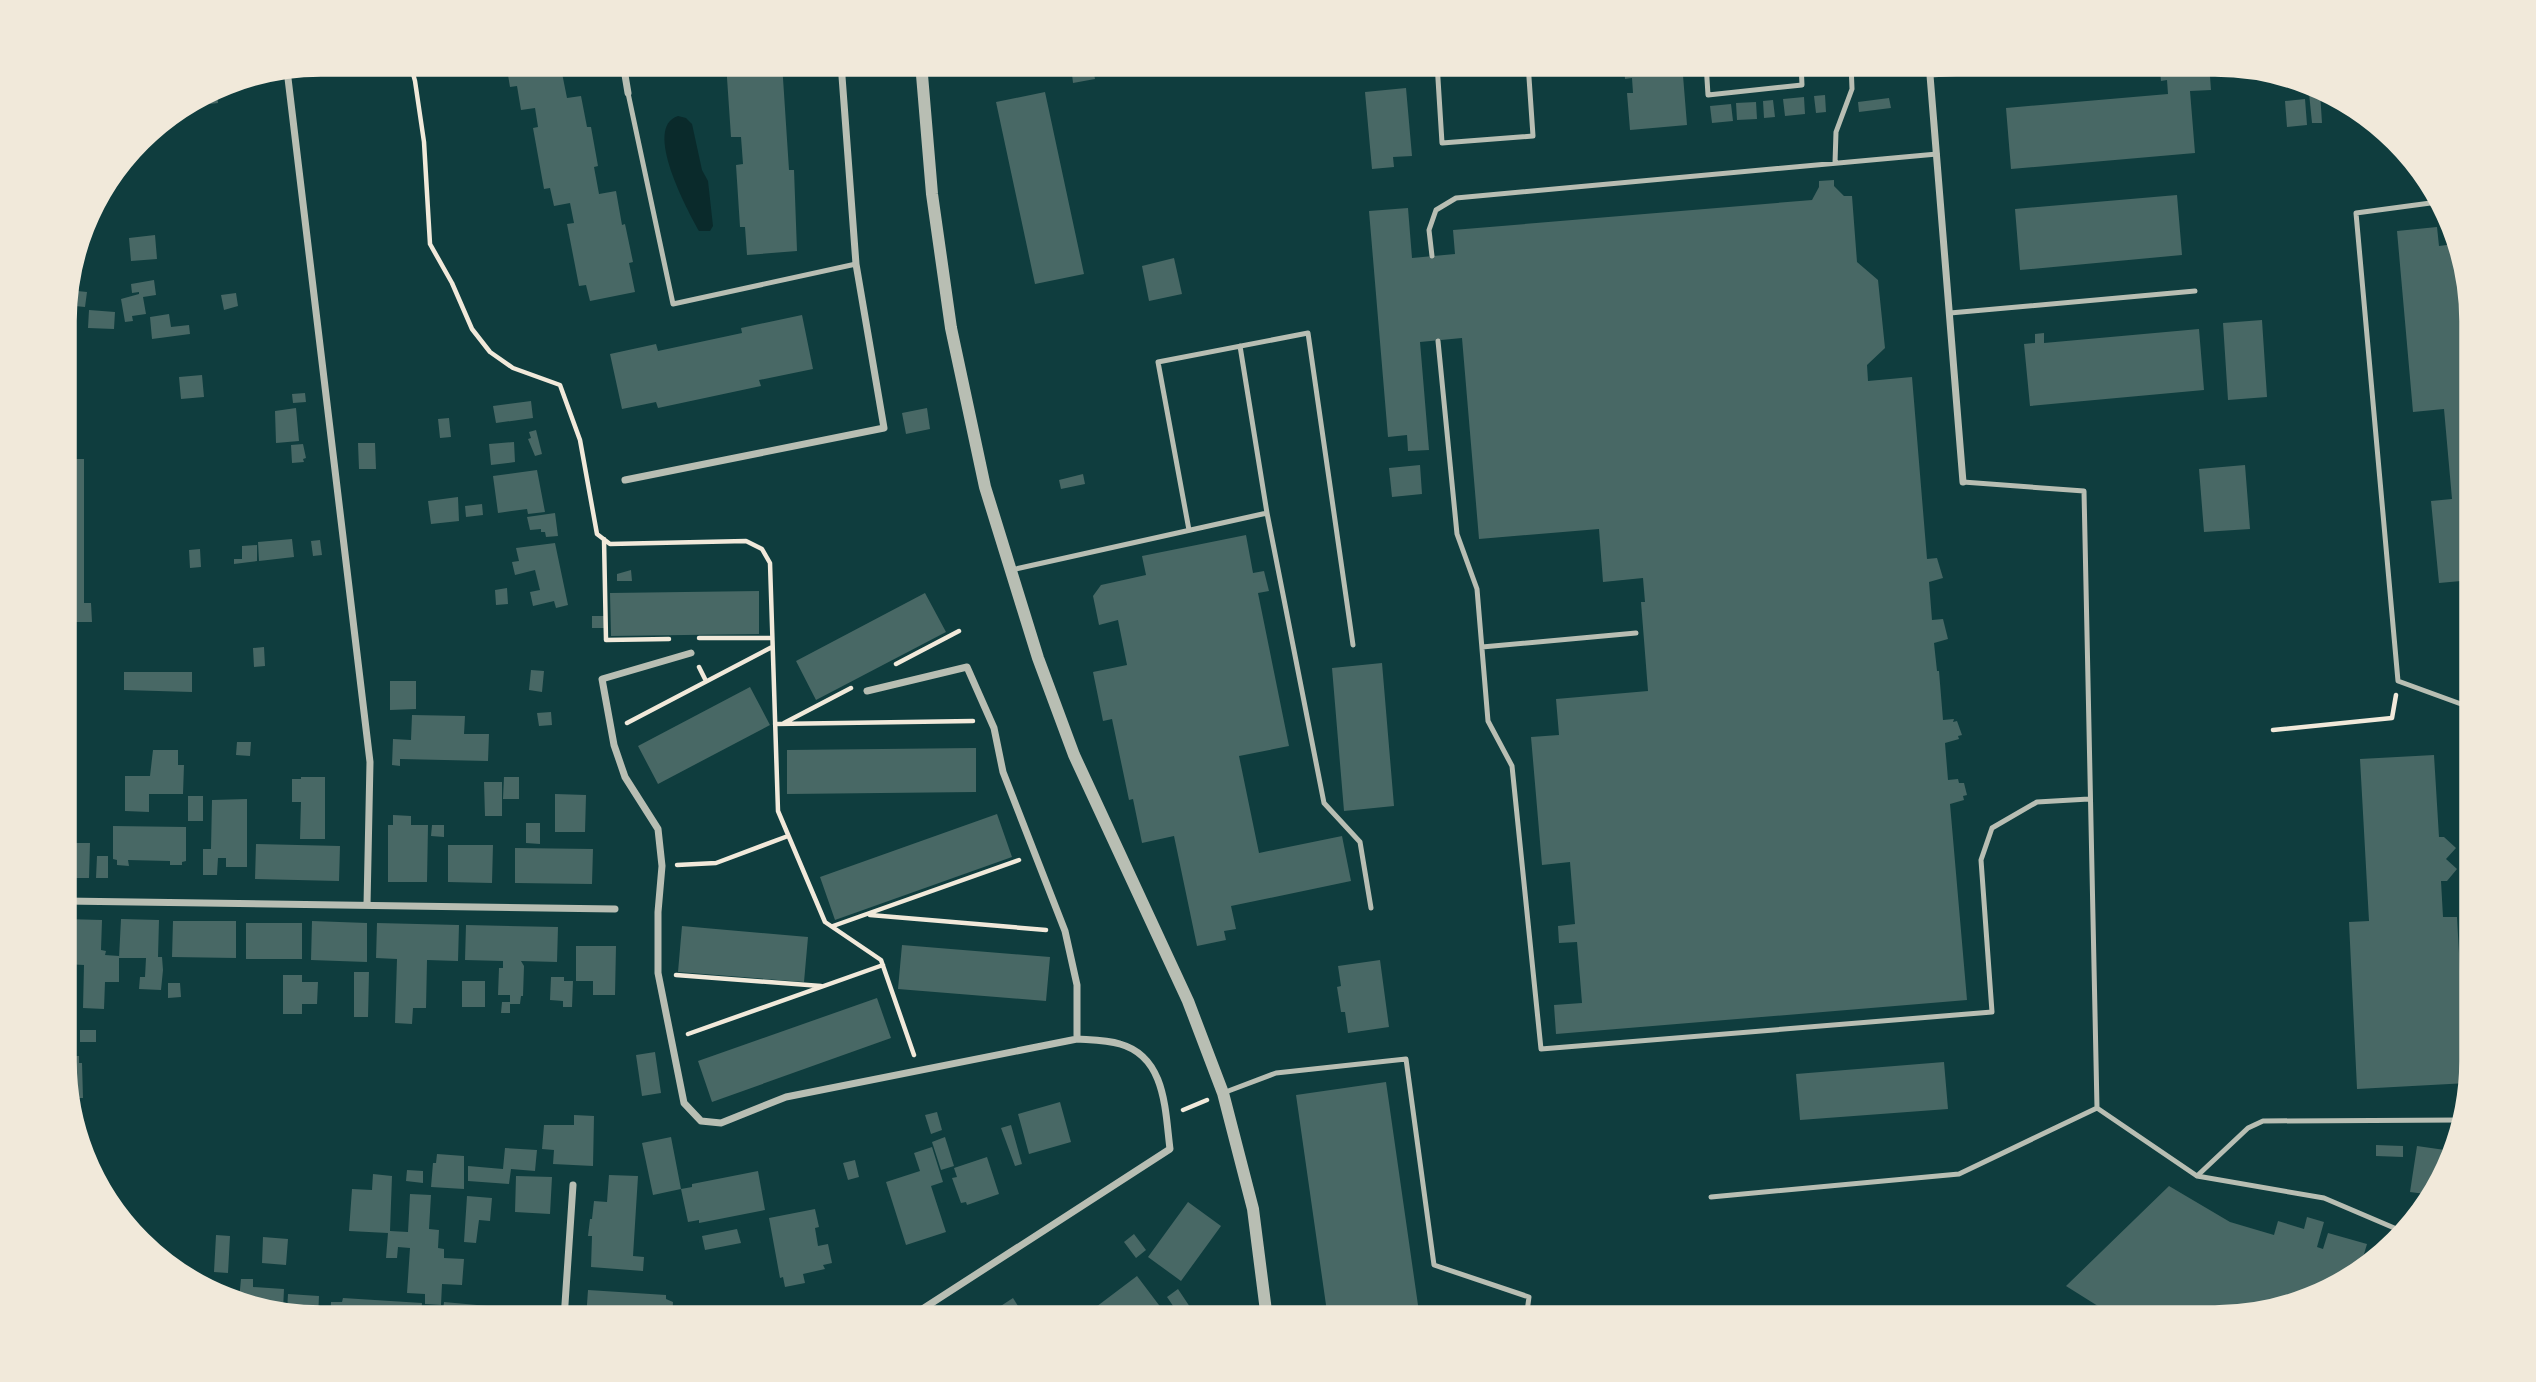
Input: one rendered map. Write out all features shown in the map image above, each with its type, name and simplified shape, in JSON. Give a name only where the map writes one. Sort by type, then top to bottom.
[{"type":"street","points":[[1930,75],[1963,482]]},
{"type":"street","points":[[626,76],[628,93]]},
{"type":"street","points":[[625,480],[884,428],[856,264],[842,76]]},
{"type":"street","points":[[922,76],[932,194],[951,328],[985,487],[1038,658],[1074,755],[1188,1001],[1223,1093],[1253,1209],[1265,1307]]},
{"type":"street","points":[[288,77],[370,762],[367,905]]},
{"type":"street","points":[[691,653],[602,679],[611,731],[625,777],[658,829],[663,866],[657,973],[684,1103],[701,1121],[721,1123],[786,1097],[1077,1039],[1117,1043],[1131,1048],[1152,1065],[1159,1079],[1170,1149],[926,1307]]},
{"type":"street","points":[[867,691],[967,667],[991,721],[1003,772],[1065,931],[1077,985],[1077,1039]]},
{"type":"street","points":[[75,901],[615,909]]},
{"type":"street","points":[[566,1307],[573,1185]]},
{"type":"lane","points":[[1438,75],[1442,143],[1533,136],[1529,75]]},
{"type":"lane","points":[[1707,75],[1708,95],[1802,85],[1802,75]]},
{"type":"lane","points":[[1835,163],[1836,132],[1853,89],[1852,75]]},
{"type":"lane","points":[[628,93],[673,304],[856,264]]},
{"type":"lane","points":[[1432,256],[1429,230],[1436,211],[1456,198],[1937,154]]},
{"type":"lane","points":[[2430,203],[2356,213],[2398,681],[2461,704]]},
{"type":"lane","points":[[1950,313],[2195,291]]},
{"type":"lane","points":[[1189,530],[1158,362],[1308,333],[1353,645]]},
{"type":"lane","points":[[1438,341],[1457,534],[1477,589],[1488,721],[1513,766],[1541,1049],[1992,1012],[1981,860],[1992,828],[2037,802],[2089,799]]},
{"type":"lane","points":[[1240,346],[1267,513],[1324,803],[1360,842],[1371,908]]},
{"type":"lane","points":[[1963,482],[2084,491],[2097,1108]]},
{"type":"lane","points":[[1011,570],[1267,513]]},
{"type":"lane","points":[[1482,647],[1636,633]]},
{"type":"lane","points":[[1223,1093],[1276,1073],[1406,1059],[1434,1265],[1529,1297],[1528,1306]]},
{"type":"lane","points":[[2097,1108],[2196,1176],[2324,1198],[2395,1228]]},
{"type":"lane","points":[[1711,1197],[1959,1174],[2097,1108]]},
{"type":"lane","points":[[2196,1176],[2248,1128],[2263,1121],[2453,1120]]},
{"type":"path","points":[[412,76],[424,142],[430,244],[452,283],[472,329],[490,352],[513,368],[560,385],[580,440],[597,534],[610,544],[746,541],[762,548],[770,563],[778,811],[825,922],[881,960],[919,1070]]},
{"type":"path","points":[[604,539],[606,640],[671,639]]},
{"type":"path","points":[[696,638],[772,638]]},
{"type":"path","points":[[611,731],[772,647]]},
{"type":"path","points":[[2273,730],[2392,718],[2398,681]]},
{"type":"path","points":[[775,724],[991,721]]},
{"type":"path","points":[[663,866],[716,863],[788,836]]},
{"type":"path","points":[[832,926],[1035,855]]},
{"type":"path","points":[[865,915],[1065,931]]},
{"type":"path","points":[[671,1040],[883,965]]},
{"type":"path","points":[[657,973],[823,986]]},
{"type":"path","points":[[1166,1118],[1223,1093]]},
{"type":"water","points":[[678,116],[686,118],[692,124],[702,170],[708,181],[713,226],[710,231],[699,231],[671,170],[665,136],[668,123]]},
{"type":"building","points":[[1625,75],[1683,75],[1687,125],[1630,130],[1627,93],[1633,93],[1632,78],[1625,79]]},
{"type":"building","points":[[2160,75],[2210,75],[2211,90],[2190,91],[2195,153],[2011,169],[2006,108],[2168,94],[2167,80],[2161,81]]},
{"type":"building","points":[[508,76],[563,76],[567,98],[581,96],[587,127],[591,127],[598,166],[594,167],[599,194],[616,191],[633,262],[629,263],[635,292],[590,301],[586,285],[579,286],[567,224],[574,223],[570,203],[554,206],[550,188],[544,189],[533,128],[538,127],[535,108],[521,110],[517,86],[510,87]]},
{"type":"building","points":[[727,76],[783,76],[789,170],[794,170],[797,251],[747,255],[745,227],[740,227],[736,165],[743,164],[741,137],[731,137]]},
{"type":"building","points":[[1072,76],[1094,76],[1095,79],[1073,83]]},
{"type":"building","points":[[1406,88],[1412,156],[1393,157],[1394,167],[1372,169],[1365,92]]},
{"type":"building","points":[[1045,92],[1084,274],[1035,284],[996,102]]},
{"type":"building","points":[[2309,94],[2320,100],[2322,123],[2312,123]]},
{"type":"building","points":[[1825,95],[1826,112],[1816,113],[1814,96]]},
{"type":"building","points":[[1804,97],[1805,114],[1785,116],[1783,99]]},
{"type":"building","points":[[1889,98],[1891,108],[1859,112],[1858,102]]},
{"type":"building","points":[[2305,99],[2307,125],[2287,127],[2285,101]]},
{"type":"building","points":[[1773,100],[1775,117],[1764,118],[1763,101]]},
{"type":"building","points":[[1756,102],[1757,119],[1737,120],[1736,103]]},
{"type":"building","points":[[1731,104],[1733,121],[1712,123],[1710,106]]},
{"type":"building","points":[[1834,180],[1834,186],[1844,196],[1852,196],[1857,262],[1878,280],[1885,348],[1867,365],[1868,381],[1912,377],[1927,559],[1937,558],[1943,578],[1929,582],[1932,620],[1943,619],[1948,639],[1934,643],[1943,720],[1957,721],[1962,735],[1958,736],[1959,739],[1945,743],[1948,780],[1958,779],[1959,783],[1964,783],[1967,795],[1963,796],[1964,800],[1950,804],[1967,1000],[1556,1034],[1554,1005],[1582,1003],[1577,942],[1559,943],[1558,926],[1575,924],[1570,862],[1542,865],[1531,737],[1559,735],[1556,699],[1648,691],[1641,602],[1645,602],[1643,578],[1603,582],[1599,529],[1479,539],[1462,338],[1420,342],[1429,450],[1408,451],[1407,435],[1388,437],[1369,211],[1408,208],[1412,258],[1455,254],[1453,230],[1812,200],[1819,181]]},
{"type":"building","points":[[2177,195],[2182,255],[2020,270],[2015,209]]},
{"type":"building","points":[[2437,227],[2439,246],[2449,245],[2459,289],[2461,581],[2439,583],[2431,501],[2452,499],[2444,409],[2413,412],[2397,231]]},
{"type":"building","points":[[155,235],[157,259],[131,261],[129,238]]},
{"type":"building","points":[[1174,258],[1182,294],[1149,301],[1142,266]]},
{"type":"building","points":[[154,280],[156,295],[143,297],[146,314],[132,316],[133,321],[125,322],[121,299],[139,294],[132,293],[131,284]]},
{"type":"building","points":[[77,291],[87,292],[85,307],[76,306]]},
{"type":"building","points":[[236,293],[238,306],[224,310],[221,295]]},
{"type":"building","points":[[89,310],[115,312],[114,329],[88,328]]},
{"type":"building","points":[[169,314],[171,327],[189,325],[190,334],[152,339],[150,317]]},
{"type":"building","points":[[802,315],[813,369],[759,380],[761,386],[658,408],[656,402],[622,409],[610,354],[656,344],[658,351],[742,333],[741,328]]},
{"type":"building","points":[[2262,320],[2267,397],[2228,400],[2223,323]]},
{"type":"building","points":[[2199,329],[2204,390],[2030,406],[2024,344],[2035,343],[2035,334],[2044,333],[2044,343]]},
{"type":"building","points":[[202,375],[204,397],[181,399],[179,377]]},
{"type":"building","points":[[305,393],[306,402],[293,403],[292,394]]},
{"type":"building","points":[[531,401],[533,418],[496,423],[493,406]]},
{"type":"building","points":[[296,408],[299,441],[276,443],[275,411]]},
{"type":"building","points":[[927,408],[930,429],[906,434],[902,413]]},
{"type":"building","points":[[449,418],[451,437],[440,438],[438,419]]},
{"type":"building","points":[[536,430],[542,454],[535,456],[528,439],[531,438],[529,432]]},
{"type":"building","points":[[514,442],[515,462],[491,465],[489,444]]},
{"type":"building","points":[[358,443],[375,443],[376,469],[359,469]]},
{"type":"building","points":[[303,444],[306,458],[303,459],[304,462],[292,463],[291,445]]},
{"type":"building","points":[[76,459],[84,459],[84,603],[91,603],[92,622],[76,622]]},
{"type":"building","points":[[1420,465],[1422,494],[1392,497],[1389,468]]},
{"type":"building","points":[[2245,465],[2250,529],[2204,532],[2199,469]]},
{"type":"building","points":[[537,470],[545,512],[528,514],[527,509],[498,513],[493,476]]},
{"type":"building","points":[[1083,474],[1085,484],[1061,489],[1059,480]]},
{"type":"building","points":[[458,497],[459,521],[431,524],[428,501]]},
{"type":"building","points":[[482,504],[483,515],[466,517],[465,506]]},
{"type":"building","points":[[555,513],[558,536],[546,537],[541,529],[530,530],[527,517]]},
{"type":"building","points":[[1246,535],[1253,573],[1264,571],[1269,591],[1258,593],[1289,746],[1239,756],[1259,853],[1342,836],[1351,881],[1231,906],[1236,929],[1224,931],[1226,940],[1197,946],[1174,836],[1142,843],[1133,799],[1129,800],[1112,719],[1103,721],[1093,672],[1127,665],[1118,620],[1099,625],[1093,596],[1101,585],[1146,575],[1142,556]]},
{"type":"building","points":[[292,539],[294,557],[259,561],[258,542]]},
{"type":"building","points":[[320,540],[322,555],[313,556],[311,541]]},
{"type":"building","points":[[555,543],[568,605],[556,608],[554,601],[533,606],[530,592],[540,590],[535,570],[515,575],[512,562],[519,561],[516,548]]},
{"type":"building","points":[[257,545],[257,561],[234,564],[234,559],[242,559],[242,546]]},
{"type":"building","points":[[200,549],[201,567],[190,568],[189,550]]},
{"type":"building","points":[[631,570],[632,581],[617,581],[617,574]]},
{"type":"building","points":[[507,588],[508,604],[496,605],[495,590]]},
{"type":"building","points":[[759,591],[759,634],[611,636],[610,593]]},
{"type":"building","points":[[925,593],[946,632],[816,700],[796,661]]},
{"type":"building","points":[[592,616],[605,616],[605,628],[592,628]]},
{"type":"building","points":[[264,647],[265,666],[254,667],[253,648]]},
{"type":"building","points":[[1382,663],[1394,806],[1344,811],[1332,668]]},
{"type":"building","points":[[531,670],[544,671],[542,692],[529,690]]},
{"type":"building","points":[[124,672],[192,672],[192,692],[124,690]]},
{"type":"building","points":[[390,681],[416,681],[416,709],[390,710]]},
{"type":"building","points":[[750,687],[770,725],[658,784],[638,746]]},
{"type":"building","points":[[551,712],[552,725],[539,726],[537,713]]},
{"type":"building","points":[[412,715],[465,716],[464,734],[489,734],[488,761],[400,759],[400,766],[392,765],[393,739],[411,740]]},
{"type":"building","points":[[237,742],[251,742],[250,756],[236,755]]},
{"type":"building","points":[[976,748],[976,792],[787,794],[787,750]]},
{"type":"building","points":[[153,750],[178,750],[178,765],[184,765],[183,794],[149,794],[149,812],[125,811],[125,776],[150,776]]},
{"type":"building","points":[[2434,755],[2439,837],[2444,837],[2456,848],[2446,859],[2457,869],[2447,881],[2441,881],[2443,917],[2457,917],[2461,989],[2460,1083],[2357,1089],[2349,922],[2369,921],[2360,759]]},
{"type":"building","points":[[325,777],[325,839],[300,839],[301,802],[292,802],[292,779]]},
{"type":"building","points":[[504,777],[519,777],[519,799],[503,799]]},
{"type":"building","points":[[484,782],[502,782],[502,816],[485,816]]},
{"type":"building","points":[[555,794],[586,795],[585,832],[555,832]]},
{"type":"building","points":[[188,796],[203,796],[203,821],[188,821]]},
{"type":"building","points":[[247,799],[247,867],[226,867],[226,858],[218,858],[217,875],[203,875],[203,849],[211,849],[212,800]]},
{"type":"building","points":[[997,814],[1012,857],[835,920],[820,877]]},
{"type":"building","points":[[393,815],[411,816],[411,825],[428,825],[427,882],[388,882],[388,825],[393,825]]},
{"type":"building","points":[[526,823],[540,823],[540,844],[526,843]]},
{"type":"building","points":[[432,825],[444,825],[444,837],[431,836]]},
{"type":"building","points":[[113,826],[186,827],[186,861],[182,862],[182,865],[170,865],[170,861],[128,860],[129,866],[117,865],[117,860],[113,859]]},
{"type":"building","points":[[75,843],[90,843],[89,878],[75,878]]},
{"type":"building","points":[[256,844],[340,846],[339,881],[255,879]]},
{"type":"building","points":[[448,845],[493,845],[492,883],[448,882]]},
{"type":"building","points":[[515,848],[593,849],[592,884],[515,883]]},
{"type":"building","points":[[97,856],[108,856],[108,878],[96,878]]},
{"type":"building","points":[[75,919],[102,920],[101,950],[106,951],[105,955],[119,956],[119,982],[105,982],[104,1009],[83,1008],[84,965],[75,965]]},
{"type":"building","points":[[121,919],[159,920],[158,957],[162,957],[163,970],[161,990],[139,989],[140,977],[145,977],[146,958],[119,958]]},
{"type":"building","points":[[173,921],[236,921],[236,958],[172,957]]},
{"type":"building","points":[[312,921],[367,923],[367,962],[311,960]]},
{"type":"building","points":[[246,923],[302,923],[302,959],[246,959]]},
{"type":"building","points":[[377,923],[459,925],[458,961],[427,960],[426,1008],[413,1008],[412,1024],[395,1023],[397,959],[376,958]]},
{"type":"building","points":[[466,925],[558,927],[557,962],[521,961],[524,966],[523,996],[520,1004],[510,1004],[510,1013],[501,1013],[502,1002],[510,1002],[510,995],[498,995],[499,968],[503,968],[503,961],[465,960]]},
{"type":"building","points":[[682,926],[808,937],[804,982],[678,972]]},
{"type":"building","points":[[902,945],[1050,957],[1046,1001],[898,989]]},
{"type":"building","points":[[576,946],[616,946],[615,995],[593,995],[593,981],[576,981]]},
{"type":"building","points":[[1380,960],[1389,1027],[1348,1033],[1337,987],[1341,986],[1338,966]]},
{"type":"building","points":[[354,972],[369,972],[368,1017],[354,1017]]},
{"type":"building","points":[[283,975],[302,975],[302,982],[318,982],[317,1004],[302,1004],[302,1014],[283,1014]]},
{"type":"building","points":[[551,977],[564,977],[564,981],[573,981],[572,1007],[563,1007],[563,1001],[550,1000]]},
{"type":"building","points":[[462,981],[485,981],[485,1007],[462,1007]]},
{"type":"building","points":[[168,983],[180,983],[181,997],[168,998]]},
{"type":"building","points":[[877,998],[891,1038],[712,1102],[698,1061]]},
{"type":"building","points":[[80,1030],[96,1030],[96,1042],[80,1042]]},
{"type":"building","points":[[655,1052],[661,1093],[642,1096],[636,1055]]},
{"type":"building","points":[[75,1056],[79,1056],[79,1063],[82,1063],[83,1098],[78,1098]]},
{"type":"building","points":[[1944,1062],[1948,1109],[1800,1120],[1796,1074]]},
{"type":"building","points":[[1386,1082],[1418,1306],[1326,1306],[1296,1095]]},
{"type":"building","points":[[1060,1102],[1071,1142],[1029,1154],[1018,1114]]},
{"type":"building","points":[[937,1112],[942,1130],[931,1134],[925,1115]]},
{"type":"building","points":[[574,1115],[594,1116],[593,1166],[553,1164],[554,1150],[542,1149],[544,1125],[574,1125]]},
{"type":"building","points":[[1011,1125],[1022,1164],[1015,1166],[1001,1128]]},
{"type":"building","points":[[671,1137],[681,1189],[653,1195],[642,1143]]},
{"type":"building","points":[[945,1137],[954,1166],[941,1170],[932,1142]]},
{"type":"building","points":[[2376,1145],[2403,1146],[2403,1157],[2376,1156]]},
{"type":"building","points":[[2417,1146],[2444,1150],[2421,1193],[2410,1192]]},
{"type":"building","points":[[932,1147],[943,1182],[931,1186],[946,1232],[906,1245],[886,1182],[920,1171],[914,1153]]},
{"type":"building","points":[[505,1148],[537,1150],[535,1171],[511,1169],[509,1184],[468,1181],[468,1166],[503,1169]]},
{"type":"building","points":[[437,1154],[464,1156],[464,1189],[431,1187],[433,1163],[436,1163]]},
{"type":"building","points":[[987,1157],[999,1194],[967,1205],[966,1202],[961,1203],[952,1178],[957,1177],[954,1168]]},
{"type":"building","points":[[855,1160],[859,1177],[848,1180],[843,1163]]},
{"type":"building","points":[[407,1170],[423,1171],[423,1183],[406,1181]]},
{"type":"building","points":[[758,1171],[765,1210],[699,1223],[699,1220],[688,1222],[681,1189],[692,1187],[692,1184]]},
{"type":"building","points":[[373,1174],[392,1176],[390,1231],[408,1232],[410,1194],[431,1195],[429,1229],[439,1230],[438,1248],[444,1249],[444,1258],[464,1259],[462,1285],[442,1284],[441,1305],[425,1304],[425,1294],[407,1293],[410,1248],[398,1247],[397,1258],[386,1258],[388,1233],[349,1231],[352,1189],[372,1190]]},
{"type":"building","points":[[609,1175],[638,1176],[633,1256],[644,1257],[643,1271],[591,1267],[592,1236],[588,1236],[590,1219],[594,1201],[607,1202]]},
{"type":"building","points":[[516,1176],[552,1177],[550,1214],[515,1212]]},
{"type":"building","points":[[2169,1186],[2230,1222],[2274,1235],[2278,1221],[2304,1229],[2307,1217],[2324,1222],[2317,1247],[2323,1249],[2328,1233],[2367,1244],[2363,1256],[2338,1274],[2294,1294],[2247,1305],[2098,1306],[2066,1286]]},
{"type":"building","points":[[467,1196],[492,1198],[490,1221],[479,1220],[476,1243],[464,1242]]},
{"type":"building","points":[[1188,1202],[1221,1226],[1181,1281],[1148,1257]]},
{"type":"building","points":[[815,1209],[819,1227],[815,1228],[818,1246],[828,1244],[832,1263],[823,1265],[825,1269],[803,1274],[805,1283],[785,1287],[783,1277],[780,1278],[769,1218]]},
{"type":"building","points":[[737,1229],[741,1243],[705,1250],[702,1236]]},
{"type":"building","points":[[1134,1234],[1146,1250],[1136,1258],[1124,1242]]},
{"type":"building","points":[[216,1235],[230,1236],[228,1273],[214,1272]]},
{"type":"building","points":[[263,1237],[288,1239],[286,1265],[262,1263]]},
{"type":"building","points":[[1137,1276],[1160,1307],[1097,1307]]},
{"type":"building","points":[[241,1279],[253,1279],[253,1287],[284,1289],[283,1304],[273,1302],[240,1293]]},
{"type":"building","points":[[1178,1289],[1190,1307],[1174,1307],[1167,1297]]},
{"type":"building","points":[[588,1290],[666,1295],[666,1299],[673,1302],[673,1307],[587,1307]]},
{"type":"building","points":[[288,1294],[319,1296],[319,1307],[287,1305]]},
{"type":"building","points":[[343,1298],[422,1303],[422,1307],[331,1307],[331,1302],[342,1302]]},
{"type":"building","points":[[1013,1298],[1018,1307],[1000,1307]]},
{"type":"building","points":[[444,1302],[497,1307],[443,1307]]}]
